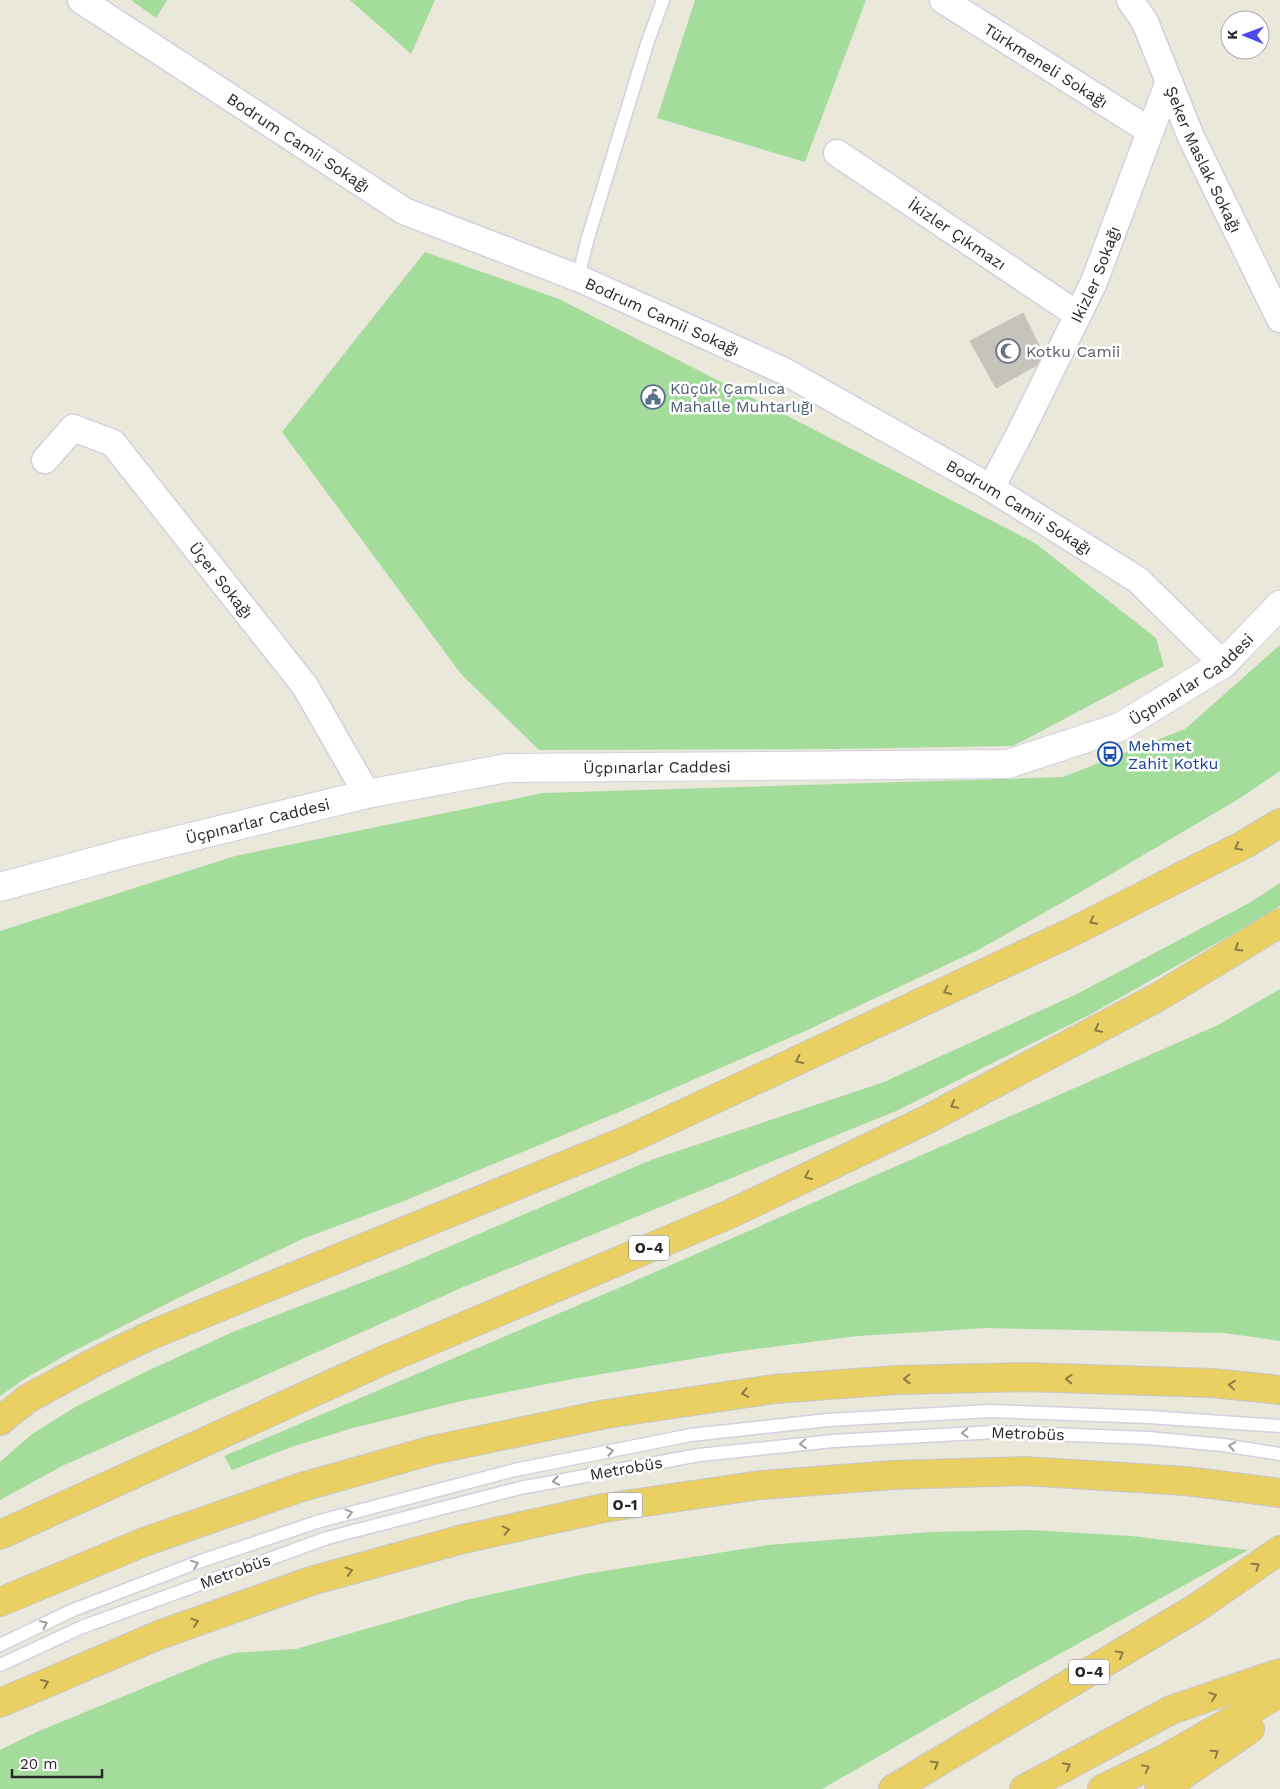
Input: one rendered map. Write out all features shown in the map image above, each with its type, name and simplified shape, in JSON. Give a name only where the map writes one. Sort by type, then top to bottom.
[{"type":"highway","points":[[0,1421],[27,1399],[151,1334],[625,1142],[1072,932],[1245,844],[1280,823]]},
{"type":"highway","name":"O-4","points":[[0,1535],[382,1361],[730,1214],[908,1129],[1158,997],[1280,922]]},
{"type":"highway","points":[[0,1602],[144,1542],[302,1487],[433,1450],[606,1414],[774,1389],[897,1380],[1044,1378],[1213,1383],[1280,1390]]},
{"type":"highway","name":"O-1","points":[[0,1703],[159,1634],[311,1581],[459,1540],[604,1508],[761,1484],[893,1475],[1023,1471],[1186,1481],[1280,1493]]},
{"type":"highway","name":"O-4","points":[[893,1789],[1196,1608],[1280,1550]]},
{"type":"highway","points":[[1024,1789],[1171,1710],[1280,1673]]},
{"type":"highway","points":[[1102,1789],[1166,1758],[1280,1693]]},
{"type":"highway","points":[[1160,1789],[1280,1708]]},
{"type":"street","name":"Bodrum Camii Sokağı","points":[[81,0],[404,211],[578,278],[784,371],[991,488],[1138,580],[1223,664]]},
{"type":"street","name":"Türkmeneli Sokağı","points":[[943,0],[1150,131]]},
{"type":"street","name":"Şeker Maslak Sokağı","points":[[1130,0],[1145,22],[1191,137],[1280,320]]},
{"type":"street","name":"Ikizler Sokağı","points":[[991,488],[1094,282],[1169,81]]},
{"type":"street","name":"İkizler Çıkmazı","points":[[837,153],[1078,315]]},
{"type":"street","name":"Üçer Sokağı","points":[[45,460],[73,428],[113,443],[304,686],[367,794]]},
{"type":"street","name":"Üçpınarlar Caddesi","points":[[0,887],[129,852],[367,794],[507,768],[1008,764],[1120,727],[1223,664],[1280,605]]},
{"type":"lane","points":[[578,278],[586,241],[644,54],[663,0]]},
{"type":"lane","name":"Metrobüs","points":[[0,1645],[74,1610],[202,1561],[320,1521],[515,1470],[691,1435],[828,1420],[990,1411],[1149,1417],[1280,1426]]},
{"type":"lane","name":"Metrobüs","points":[[0,1665],[82,1627],[327,1538],[520,1488],[699,1455],[833,1441],[995,1432],[1148,1438],[1223,1445],[1280,1454]]},
{"type":"green space","points":[[131,0],[167,0],[156,18]]},
{"type":"green space","points":[[350,0],[435,0],[411,54]]},
{"type":"green space","points":[[695,0],[866,0],[805,162],[657,118]]},
{"type":"green space","points":[[425,252],[559,299],[1035,543],[1156,638],[1164,666],[1013,746],[539,750],[461,674],[282,432]]},
{"type":"green space","points":[[1280,645],[1280,771],[1237,800],[1072,897],[978,950],[803,1032],[626,1109],[404,1201],[302,1239],[180,1297],[64,1356],[0,1396],[0,931],[235,856],[543,793],[1063,777],[1185,729]]},
{"type":"green space","points":[[1280,883],[1280,906],[1261,918],[1091,1014],[896,1111],[461,1288],[62,1466],[0,1500],[1,1461],[32,1434],[77,1406],[143,1373],[235,1331],[397,1269],[651,1160],[884,1082],[1077,994],[1251,902]]},
{"type":"green space","points":[[1280,989],[1280,1341],[1224,1333],[986,1328],[858,1336],[733,1352],[572,1379],[462,1401],[353,1428],[291,1447],[232,1470],[224,1456],[614,1290],[1218,1025]]},
{"type":"green space","points":[[1030,1530],[1131,1536],[1248,1550],[980,1698],[822,1789],[0,1789],[0,1750],[39,1731],[212,1660],[234,1653],[296,1649],[470,1599],[585,1574],[768,1545],[930,1532]]},
{"type":"building","name":"Kotku Camii","points":[[1023,313],[1046,360],[996,388],[970,341]]},
{"type":"place","name":"Kotku Camii","points":[[1008,351]]},
{"type":"place","name":"Küçük Çamlıca Mahalle Muhtarlığı","points":[[653,397]]},
{"type":"place","name":"Mehmet Zahit Kotku","points":[[1110,754]]}]
